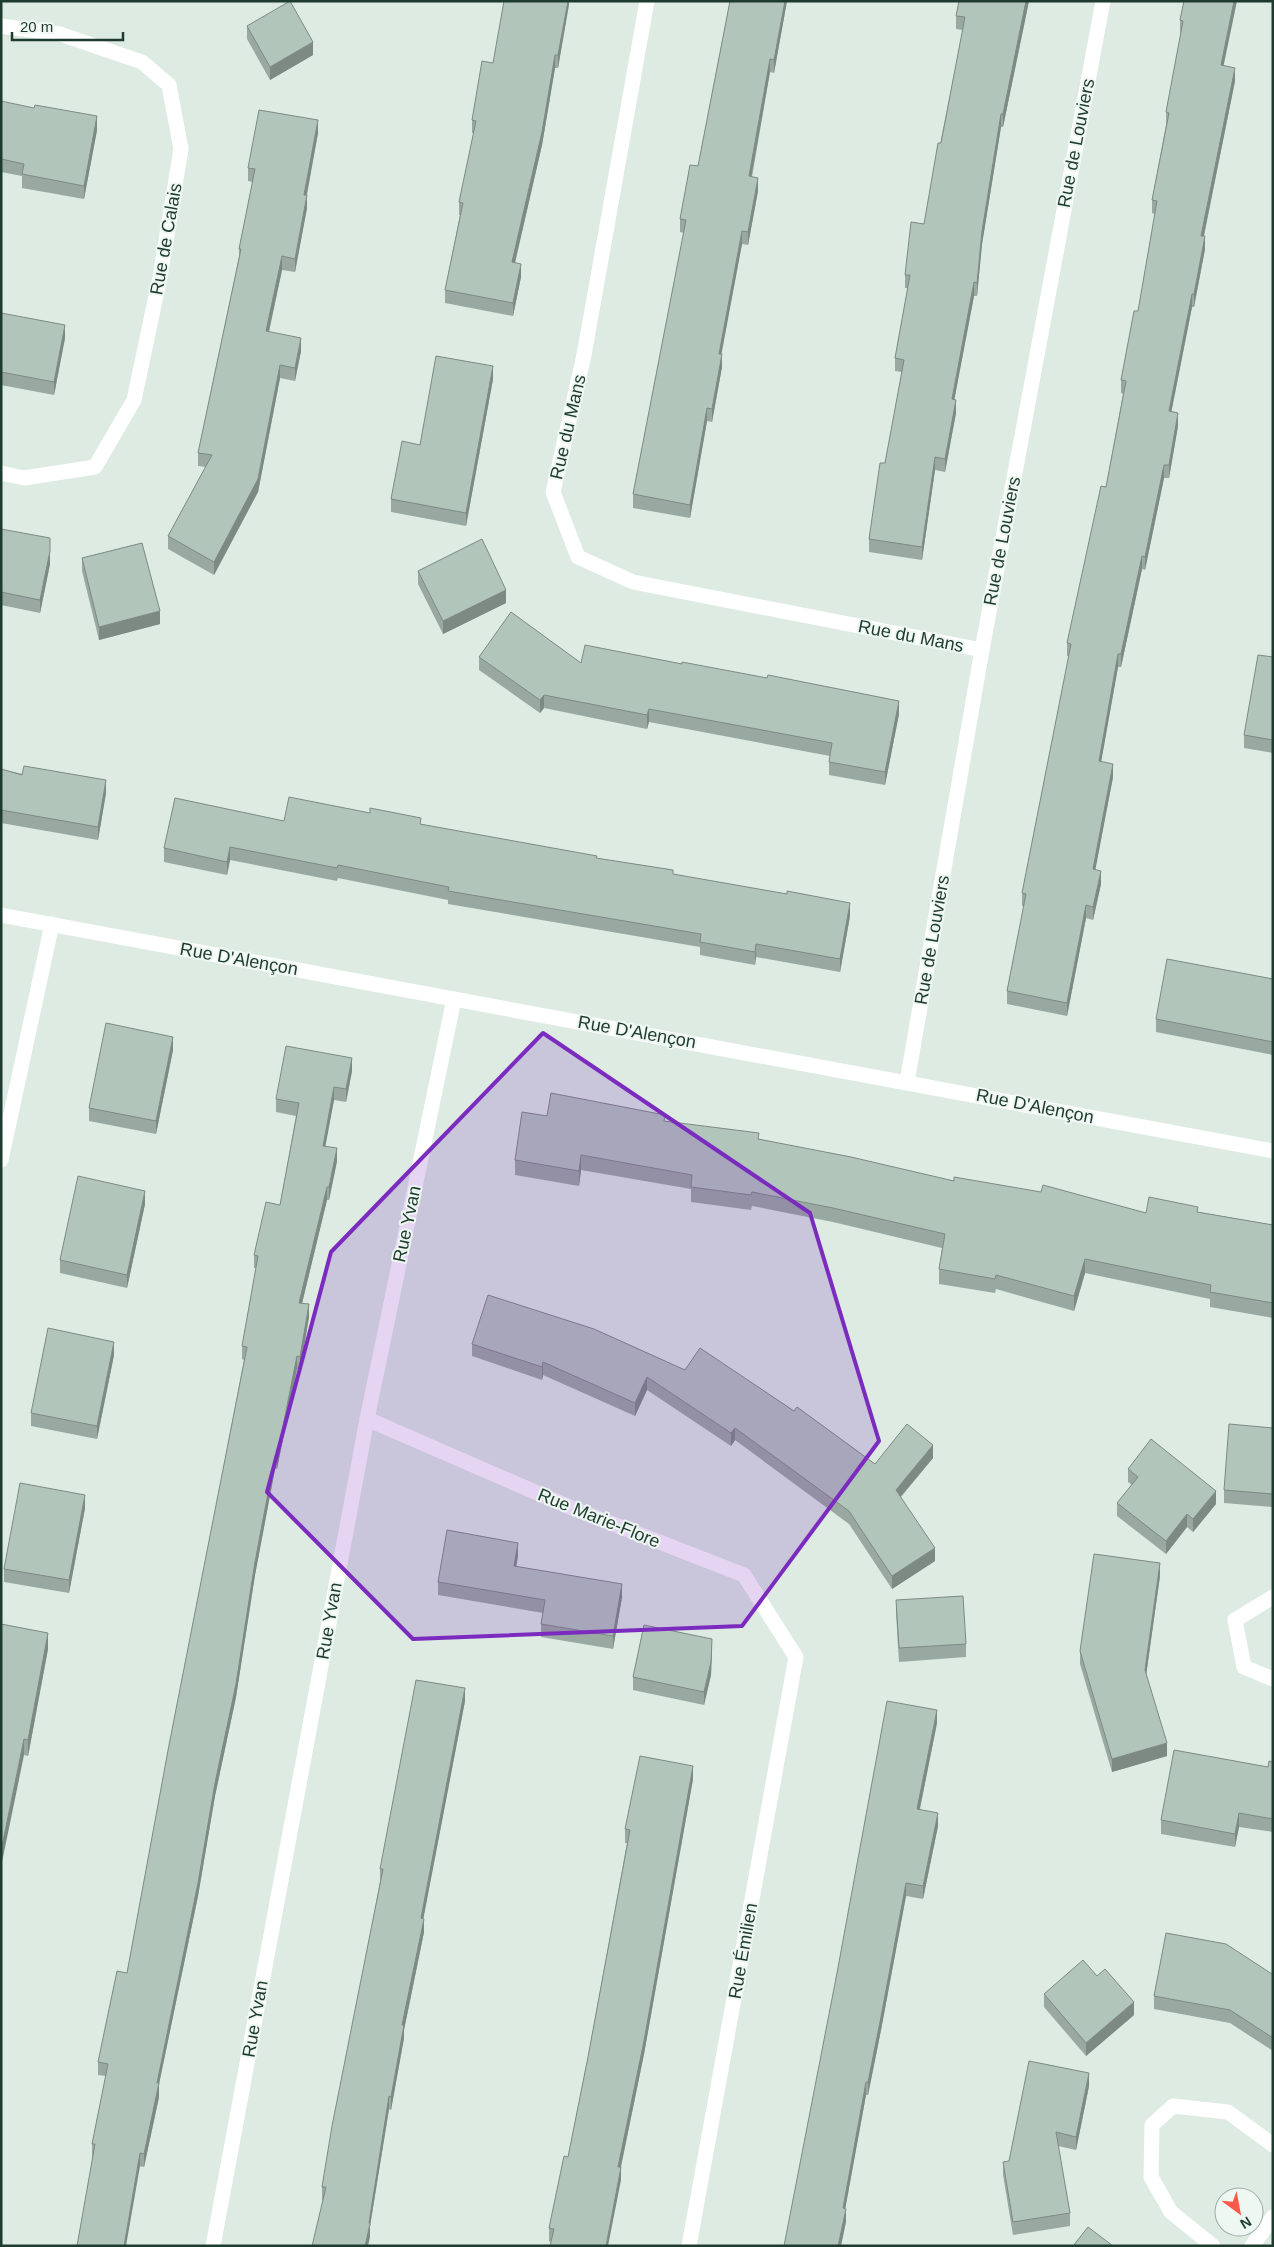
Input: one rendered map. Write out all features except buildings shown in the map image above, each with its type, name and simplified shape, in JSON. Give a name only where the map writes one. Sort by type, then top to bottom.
[{"type":"street","name":"Rue du Mans","points":[[647,1],[584,355],[553,492],[578,557],[634,582],[982,650]]},
{"type":"street","name":"Rue de Louviers","points":[[907,1082],[982,650],[1103,1]]},
{"type":"street","name":"Rue de Calais","points":[[1,26],[60,34],[142,62],[169,85],[181,149],[160,277],[134,400],[95,467],[24,478],[1,474]]},
{"type":"street","name":"Rue D'Alençon","points":[[1,915],[1273,1150]]},
{"type":"street","points":[[1,1160],[52,924]]},
{"type":"street","name":"Rue Yvan","points":[[213,2246],[366,1419],[454,998]]},
{"type":"street","name":"Rue Marie-Flore","points":[[366,1419],[572,1508],[744,1575],[796,1657]]},
{"type":"street","points":[[1273,1597],[1235,1620],[1244,1667],[1273,1679]]},
{"type":"street","name":"Rue Émilien","points":[[689,2246],[796,1657]]},
{"type":"street","points":[[1213,2246],[1171,2212],[1151,2177],[1152,2125],[1173,2106],[1228,2112],[1273,2145]]},
{"type":"street","points":[[1252,2246],[1273,2217]]},
{"type":"highlighted area","points":[[543,1033],[810,1213],[879,1441],[742,1626],[413,1639],[267,1492],[331,1252]]}]
